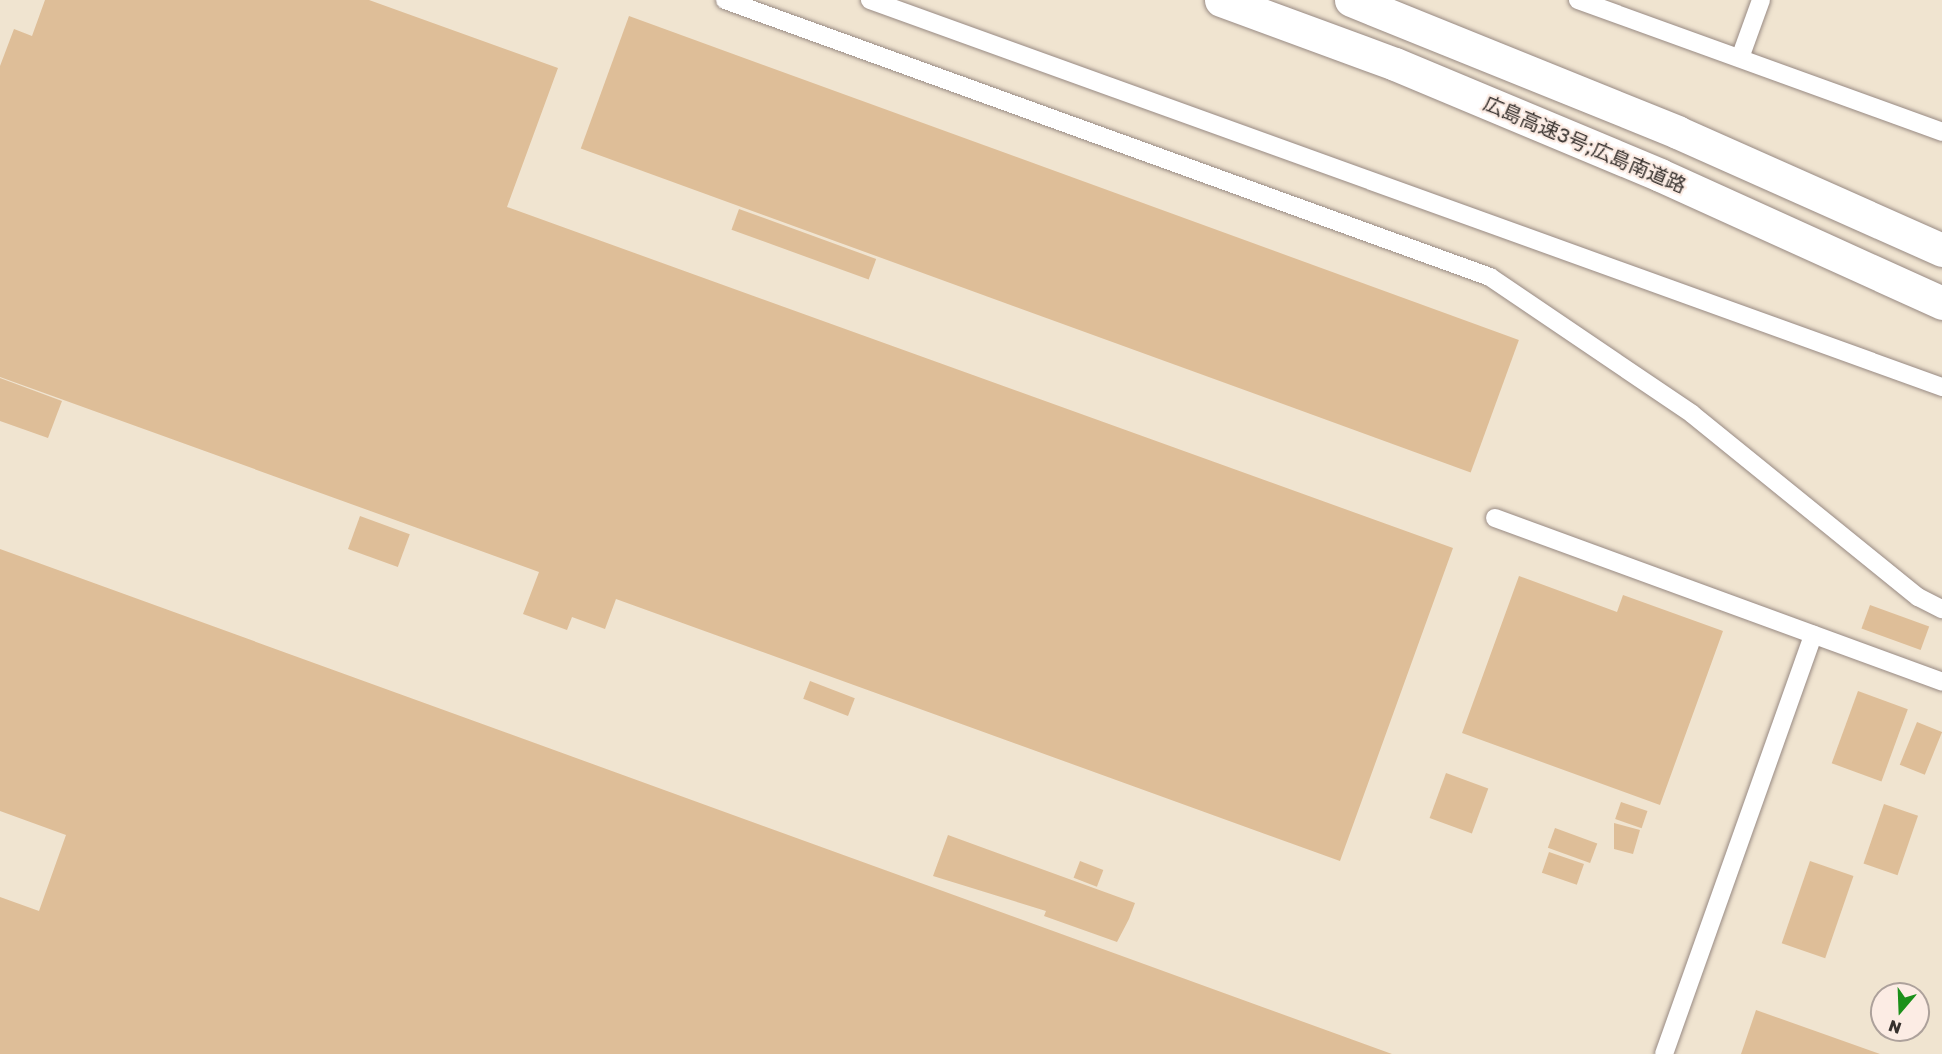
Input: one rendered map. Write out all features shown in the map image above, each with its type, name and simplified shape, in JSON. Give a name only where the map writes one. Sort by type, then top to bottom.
[{"type":"highway","name":"広島高速3号;広島南道路","points":[[1221,0],[1395,64],[1660,175],[1942,303]]},
{"type":"highway","points":[[1351,0],[1677,132],[1942,250]]},
{"type":"lane","points":[[725,0],[1490,277],[1692,414],[1918,597],[1942,609]]},
{"type":"lane","points":[[870,0],[1942,387]]},
{"type":"lane","points":[[1578,0],[1942,132]]},
{"type":"lane","points":[[1740,58],[1761,0]]},
{"type":"lane","points":[[1495,518],[1942,682]]},
{"type":"lane","points":[[1664,1054],[1813,635]]},
{"type":"shaded area","points":[[0,0],[1942,0],[1942,1054],[0,1054]]},
{"type":"building","points":[[45,0],[369,0],[558,68],[507,207],[1453,548],[1340,861],[616,599],[605,629],[572,617],[567,630],[523,614],[539,572],[0,377],[0,66],[14,29],[32,36]]},
{"type":"building","points":[[629,16],[1519,340],[1471,472],[581,148]]},
{"type":"building","points":[[739,209],[876,259],[869,280],[731,230]]},
{"type":"building","points":[[0,378],[62,401],[48,438],[0,421]]},
{"type":"building","points":[[360,516],[410,534],[398,567],[348,549]]},
{"type":"building","points":[[0,549],[1392,1054],[0,1054],[0,897],[39,911],[66,835],[0,811]]},
{"type":"building","points":[[1519,576],[1617,612],[1623,595],[1723,631],[1660,805],[1462,733]]},
{"type":"building","points":[[1870,605],[1929,627],[1921,650],[1861,628]]},
{"type":"building","points":[[810,681],[855,698],[848,716],[803,699]]},
{"type":"building","points":[[1858,691],[1908,709],[1881,781],[1832,763]]},
{"type":"building","points":[[1917,722],[1942,732],[1925,775],[1900,765]]},
{"type":"building","points":[[1446,773],[1488,788],[1472,833],[1430,818]]},
{"type":"building","points":[[1621,802],[1647,811],[1642,828],[1615,819]]},
{"type":"building","points":[[1884,804],[1918,816],[1898,875],[1863,864]]},
{"type":"building","points":[[1614,823],[1640,830],[1633,854],[1614,849]]},
{"type":"building","points":[[1555,828],[1597,843],[1590,863],[1548,848]]},
{"type":"building","points":[[948,835],[1135,903],[1117,942],[1044,916],[1046,911],[933,876]]},
{"type":"building","points":[[1549,852],[1584,864],[1577,885],[1542,873]]},
{"type":"building","points":[[1080,861],[1103,870],[1097,887],[1074,878]]},
{"type":"building","points":[[1810,861],[1853,876],[1825,958],[1782,943]]},
{"type":"building","points":[[1756,1010],[1880,1054],[1741,1054]]}]
